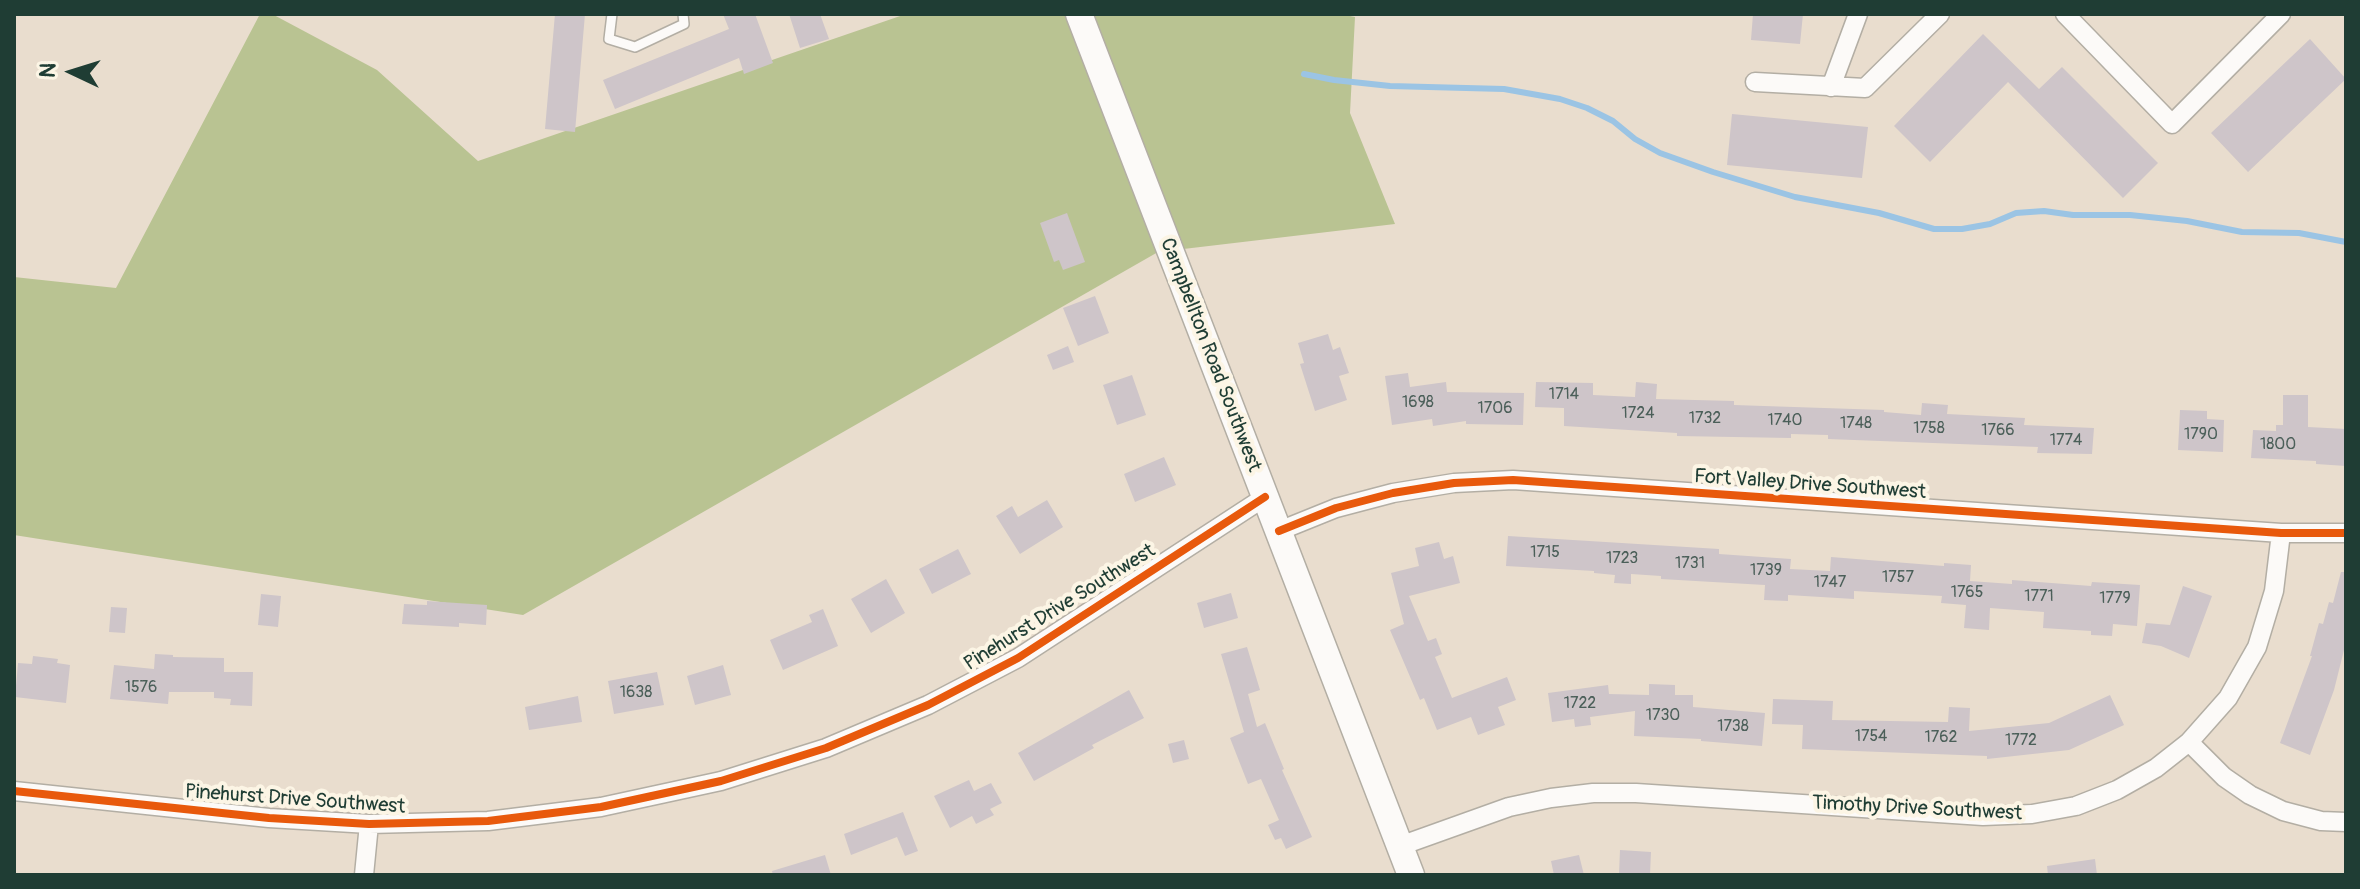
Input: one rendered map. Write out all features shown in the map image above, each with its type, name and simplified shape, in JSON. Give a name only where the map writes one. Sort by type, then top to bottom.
[{"type":"main road","name":"Campbellton Road Southwest","points":[[1079,14],[1411,875]]},
{"type":"street","points":[[1831,87],[1858,14]]},
{"type":"street","points":[[1755,82],[1865,88],[1940,14]]},
{"type":"street","points":[[2065,14],[2172,124],[2281,14]]},
{"type":"street","name":"Fort Valley Drive Southwest","points":[[1279,531],[1336,508],[1393,493],[1454,483],[1513,480],[2281,533],[2346,533]]},
{"type":"street","name":"Pinehurst Drive Southwest","points":[[14,791],[269,818],[369,824],[488,821],[601,807],[721,781],[826,748],[928,705],[1018,658],[1265,497]]},
{"type":"street","name":"Timothy Drive Southwest","points":[[1400,846],[1509,807],[1593,793],[1636,793],[1983,816],[2032,814],[2076,806],[2117,790],[2156,768],[2189,742],[2228,698],[2257,647],[2274,591],[2281,533]]},
{"type":"street","points":[[2189,742],[2224,777],[2250,795],[2283,811],[2321,821],[2346,822]]},
{"type":"street","points":[[364,875],[369,824]]},
{"type":"lane","points":[[612,14],[609,39],[635,47],[684,24],[683,14]]},
{"type":"green space","points":[[260,14],[272,14],[377,70],[478,161],[906,14],[1340,14],[1355,17],[1350,113],[1395,224],[1158,252],[523,615],[14,535],[14,277],[116,288]]},
{"type":"building","points":[[555,14],[585,14],[575,132],[545,129]]},
{"type":"building","points":[[723,14],[755,14],[773,63],[744,74],[739,58],[615,109],[603,80],[729,29]]},
{"type":"building","points":[[789,14],[820,14],[829,39],[800,48]]},
{"type":"building","points":[[1753,14],[1803,14],[1800,44],[1751,40]]},
{"type":"building","points":[[1983,34],[2039,89],[2062,67],[2158,163],[2123,198],[2008,82],[1930,162],[1894,126]]},
{"type":"building","points":[[2310,39],[2346,79],[2248,172],[2211,133]]},
{"type":"building","points":[[1732,114],[1868,127],[1862,178],[1727,165]]},
{"type":"building","points":[[1067,213],[1085,262],[1063,270],[1059,260],[1054,262],[1040,223]]},
{"type":"building","points":[[1095,296],[1109,333],[1078,346],[1063,308]]},
{"type":"building","points":[[1328,334],[1333,350],[1340,347],[1349,373],[1339,376],[1347,400],[1315,411],[1300,364],[1304,363],[1298,343]]},
{"type":"building","points":[[1068,346],[1074,362],[1053,370],[1047,355]]},
{"type":"building","points":[[1408,373],[1410,387],[1446,382],[1447,392],[1524,393],[1523,425],[1466,424],[1466,421],[1433,426],[1432,419],[1392,425],[1385,376]]},
{"type":"building","points":[[1132,375],[1146,415],[1117,425],[1103,385]]},
{"type":"building","points":[[1536,382],[1593,383],[1593,395],[1635,397],[1636,382],[1657,384],[1656,399],[1734,401],[1734,405],[1884,410],[1921,415],[1922,403],[1948,405],[1947,414],[2025,418],[2024,425],[2094,428],[2092,454],[2037,453],[2038,447],[1828,439],[1828,435],[1791,434],[1791,438],[1677,436],[1677,433],[1564,426],[1564,408],[1535,407]]},
{"type":"building","points":[[2283,395],[2308,395],[2308,427],[2346,429],[2346,466],[2316,464],[2316,461],[2251,458],[2253,430],[2276,431],[2276,425],[2283,425]]},
{"type":"building","points":[[2180,410],[2207,411],[2207,419],[2224,420],[2223,452],[2178,450]]},
{"type":"building","points":[[1164,457],[1176,485],[1135,502],[1124,474]]},
{"type":"building","points":[[1047,500],[1063,527],[1020,554],[996,516],[1012,506],[1018,517]]},
{"type":"building","points":[[1508,536],[1719,549],[1719,554],[1791,559],[1790,569],[1830,571],[1831,557],[1944,566],[1944,563],[1971,565],[1970,581],[2140,585],[2137,626],[2113,624],[2112,636],[2091,635],[2091,631],[2043,628],[2044,612],[1990,608],[1989,630],[1964,628],[1966,605],[1941,603],[1942,596],[1854,591],[1854,599],[1788,595],[1788,601],[1764,600],[1765,585],[1661,579],[1661,576],[1631,574],[1631,584],[1614,583],[1615,575],[1594,571],[1506,566]]},
{"type":"building","points":[[1439,542],[1444,559],[1453,556],[1460,583],[1409,596],[1428,641],[1436,638],[1442,654],[1435,657],[1452,698],[1507,677],[1516,700],[1498,707],[1505,725],[1478,735],[1471,717],[1437,730],[1424,698],[1420,700],[1390,630],[1404,624],[1391,573],[1419,566],[1415,548]]},
{"type":"building","points":[[958,549],[971,574],[932,594],[919,569]]},
{"type":"building","points":[[2341,572],[2346,572],[2346,642],[2334,690],[2310,755],[2280,743],[2312,656],[2319,623],[2323,624],[2329,602],[2333,603]]},
{"type":"building","points":[[886,579],[905,613],[871,633],[851,599]]},
{"type":"building","points":[[2183,586],[2212,596],[2189,658],[2161,646],[2142,643],[2146,623],[2170,625]]},
{"type":"building","points":[[1231,593],[1238,618],[1204,628],[1197,603]]},
{"type":"building","points":[[261,594],[281,596],[278,627],[258,625]]},
{"type":"building","points":[[427,601],[487,605],[486,625],[402,624],[404,604],[427,605]]},
{"type":"building","points":[[111,607],[127,608],[125,633],[109,632]]},
{"type":"building","points":[[823,609],[838,646],[783,670],[770,640],[812,622],[809,615]]},
{"type":"building","points":[[1247,647],[1260,690],[1248,694],[1257,727],[1265,723],[1312,837],[1286,849],[1281,838],[1275,840],[1268,825],[1279,820],[1261,779],[1248,784],[1230,738],[1244,732],[1221,654]]},
{"type":"building","points":[[155,654],[224,658],[224,672],[253,672],[252,706],[230,705],[231,699],[214,698],[214,692],[169,692],[168,704],[110,699],[114,665],[154,669]]},
{"type":"building","points":[[33,656],[58,659],[57,663],[70,665],[66,703],[15,697],[18,663],[32,664]]},
{"type":"building","points":[[723,665],[731,695],[695,705],[687,676]]},
{"type":"building","points":[[657,672],[664,705],[614,714],[608,681]]},
{"type":"building","points":[[1649,684],[1675,685],[1675,695],[1693,695],[1693,707],[1765,713],[1762,746],[1634,736],[1635,711],[1590,717],[1591,725],[1575,727],[1574,719],[1552,722],[1548,693],[1608,685],[1609,694],[1649,695]]},
{"type":"building","points":[[1129,690],[1144,718],[1092,745],[1094,748],[1034,781],[1018,753]]},
{"type":"building","points":[[2110,695],[2124,725],[2069,750],[1987,759],[1987,756],[1802,749],[1803,725],[1772,724],[1773,699],[1833,701],[1832,720],[1948,722],[1949,707],[1970,708],[1969,731],[2049,723]]},
{"type":"building","points":[[578,696],[582,722],[529,730],[525,707]]},
{"type":"building","points":[[1184,740],[1189,759],[1173,763],[1168,744]]},
{"type":"building","points":[[969,780],[974,791],[991,783],[1002,803],[990,809],[994,815],[976,824],[972,816],[950,828],[934,796]]},
{"type":"building","points":[[903,812],[918,851],[905,856],[897,837],[851,855],[844,834]]},
{"type":"building","points":[[1620,850],[1651,852],[1650,875],[1619,875]]},
{"type":"building","points":[[825,855],[831,875],[773,875],[772,871]]},
{"type":"building","points":[[1579,855],[1584,875],[1554,875],[1551,861]]},
{"type":"building","points":[[2095,859],[2097,875],[2048,875],[2047,866]]},
{"type":"waterway","points":[[1304,74],[1390,86],[1504,89],[1560,99],[1613,121],[1635,139],[1660,153],[1713,172],[1795,197],[1879,213],[1934,229],[1962,229],[1990,224],[2016,213],[2044,211],[2073,215],[2130,215],[2187,221],[2242,232],[2299,233],[2346,242]]},
{"type":"cycle path","points":[[1279,531],[1336,508],[1393,493],[1454,483],[1513,480],[2281,533],[2346,533]]},
{"type":"cycle path","points":[[14,791],[269,818],[369,824],[488,821],[601,807],[721,781],[826,748],[928,705],[1018,658],[1265,497]]}]
